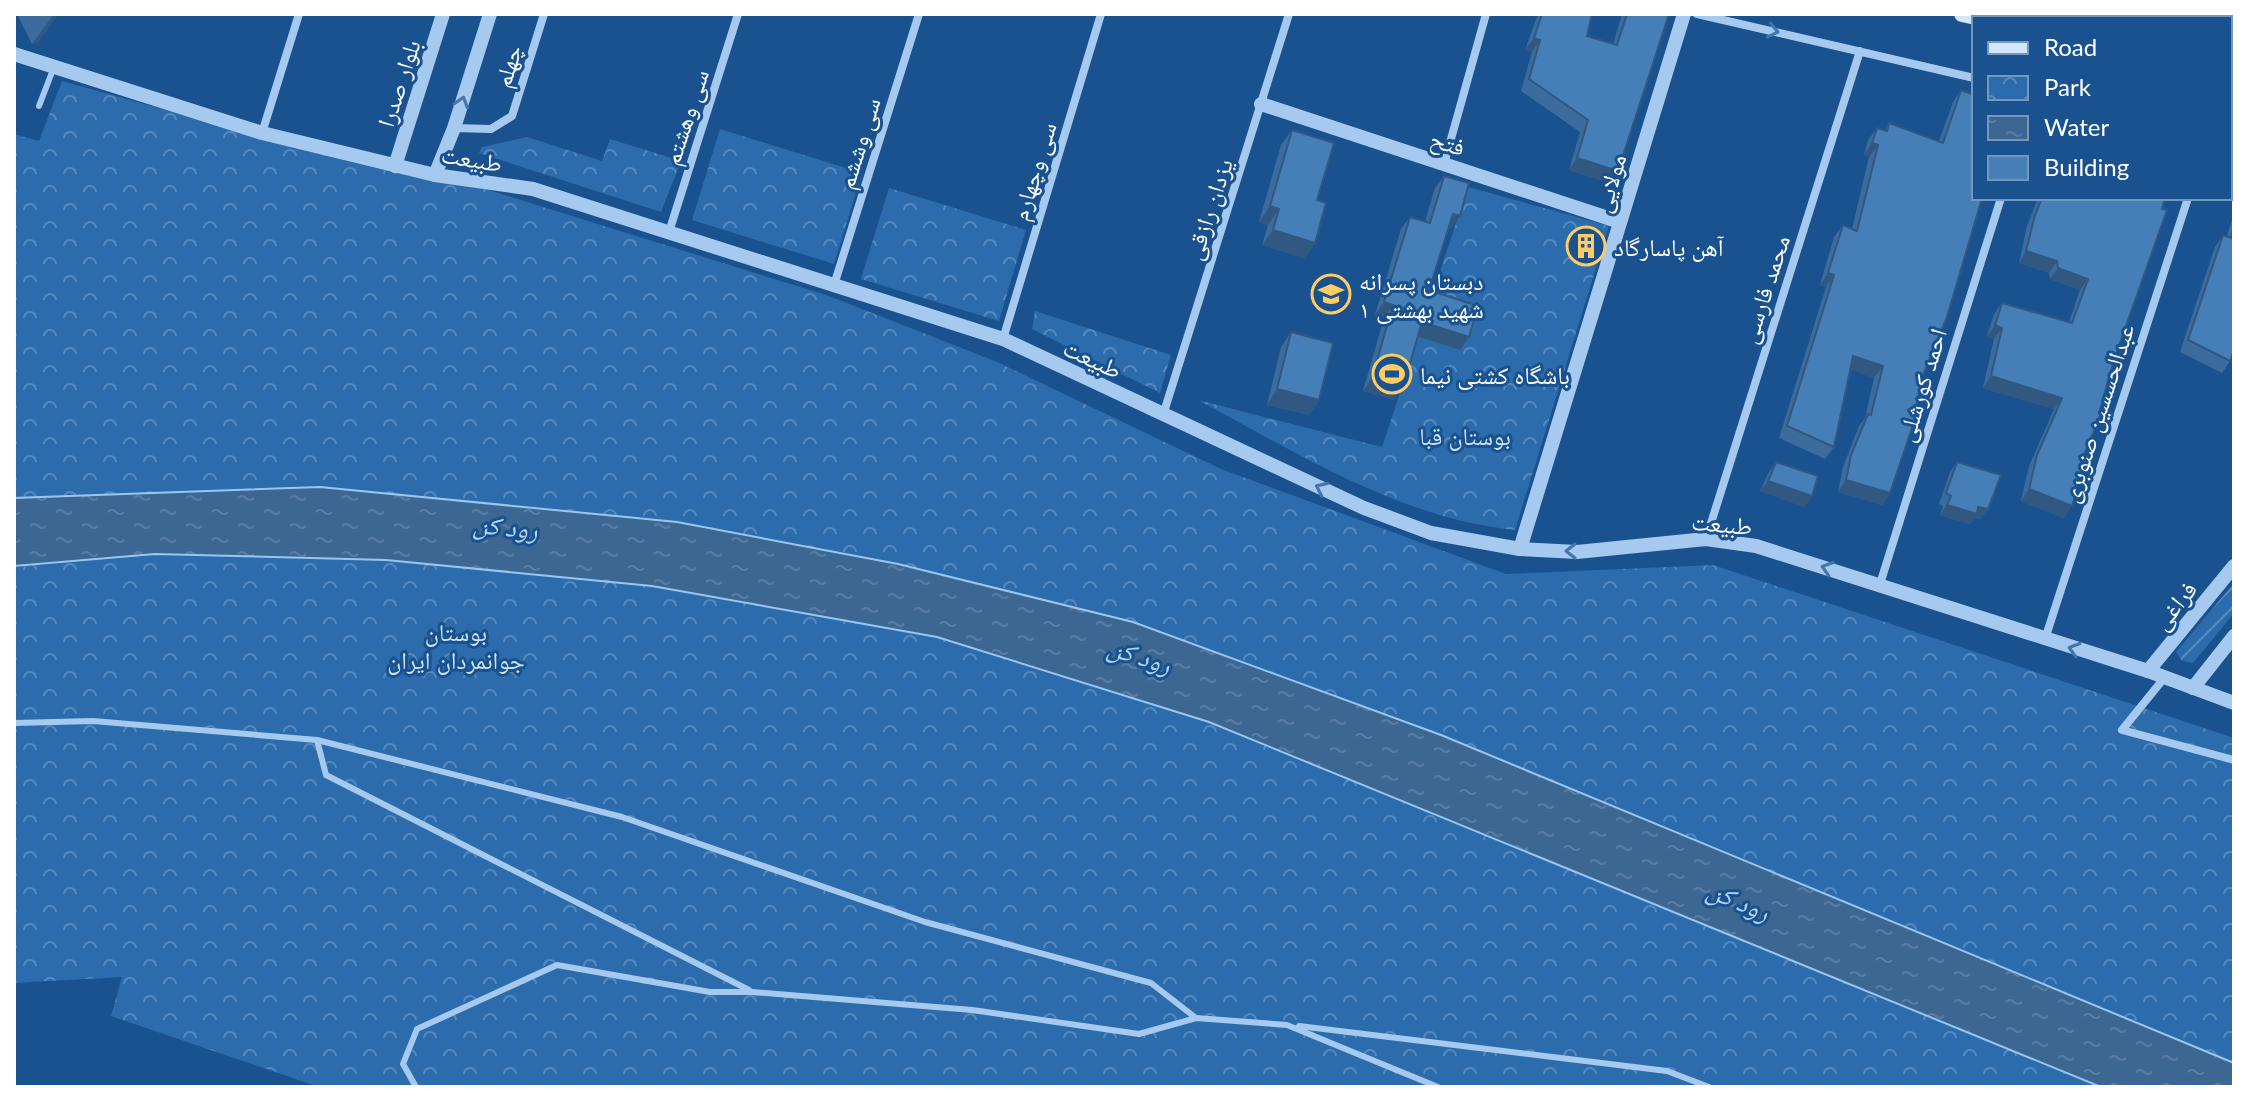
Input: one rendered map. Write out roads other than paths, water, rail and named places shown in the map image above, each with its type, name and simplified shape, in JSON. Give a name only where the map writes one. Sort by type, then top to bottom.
[{"type":"street","points":[[262,133],[299,14]]},
{"type":"street","name":"بلوار صدرا","points":[[395,166],[443,14]]},
{"type":"street","points":[[435,175],[454,128],[490,14]]},
{"type":"street","name":"چهلم","points":[[454,128],[491,129],[512,116],[544,14]]},
{"type":"street","name":"سی وهشتم","points":[[669,232],[738,14]]},
{"type":"street","name":"سی وششم","points":[[834,285],[919,14]]},
{"type":"street","name":"سی وچهارم","points":[[1003,339],[1101,14]]},
{"type":"street","name":"یزدان رازقی","points":[[1163,415],[1289,14]]},
{"type":"street","points":[[1444,164],[1486,14]]},
{"type":"street","name":"مولایی","points":[[1520,549],[1684,14]]},
{"type":"street","points":[[1697,14],[1972,78]]},
{"type":"street","name":"محمد فارسی","points":[[1706,539],[1860,51]]},
{"type":"street","name":"طبیعت","points":[[14,54],[262,133],[435,175],[533,189],[1003,339],[1364,508],[1431,533],[1520,549],[1577,552],[1706,539],[1756,546],[2148,671],[2234,703]]},
{"type":"street","name":"فتح","points":[[1261,104],[1620,222]]},
{"type":"street","name":"احمد کورشلی","points":[[1880,584],[2000,200]]},
{"type":"street","name":"عبدالحسسین صنوبری","points":[[2045,640],[2187,200]]},
{"type":"street","name":"فراغی","points":[[2148,671],[2234,566]]},
{"type":"street","points":[[2193,688],[2234,636]]},
{"type":"street","points":[[2165,677],[2122,730],[2234,760]]},
{"type":"lane","points":[[39,106],[54,67]]},
{"type":"lane","points":[[14,723],[93,721],[317,740],[622,817],[925,922],[1151,983],[1196,1018]]},
{"type":"lane","points":[[317,740],[326,775],[752,992]]},
{"type":"lane","points":[[416,1087],[403,1064],[417,1029],[557,965],[710,992],[752,992],[972,1010],[1139,1034],[1196,1018],[1287,1025],[1667,1071],[1709,1087]]},
{"type":"lane","points":[[1287,1025],[1438,1087]]},
{"type":"water","name":"رود کن","points":[[320,487],[677,522],[898,564],[1133,622],[1441,735],[2234,1063],[2234,1087],[2101,1087],[1209,722],[937,637],[652,586],[386,560],[155,554],[14,566],[14,498]]},
{"type":"place","name":"آهن پاسارگاد","points":[[1586,246]]},
{"type":"place","name":"دبستان پسرانه شهید بهشتی ۱","points":[[1331,294]]},
{"type":"place","name":"باشگاه کشتی نیما","points":[[1392,374]]},
{"type":"park label","name":"بوستان قبا","points":[[1465,435]]},
{"type":"park label","name":"بوستان جوانمردان ایران","points":[[456,645]]}]
